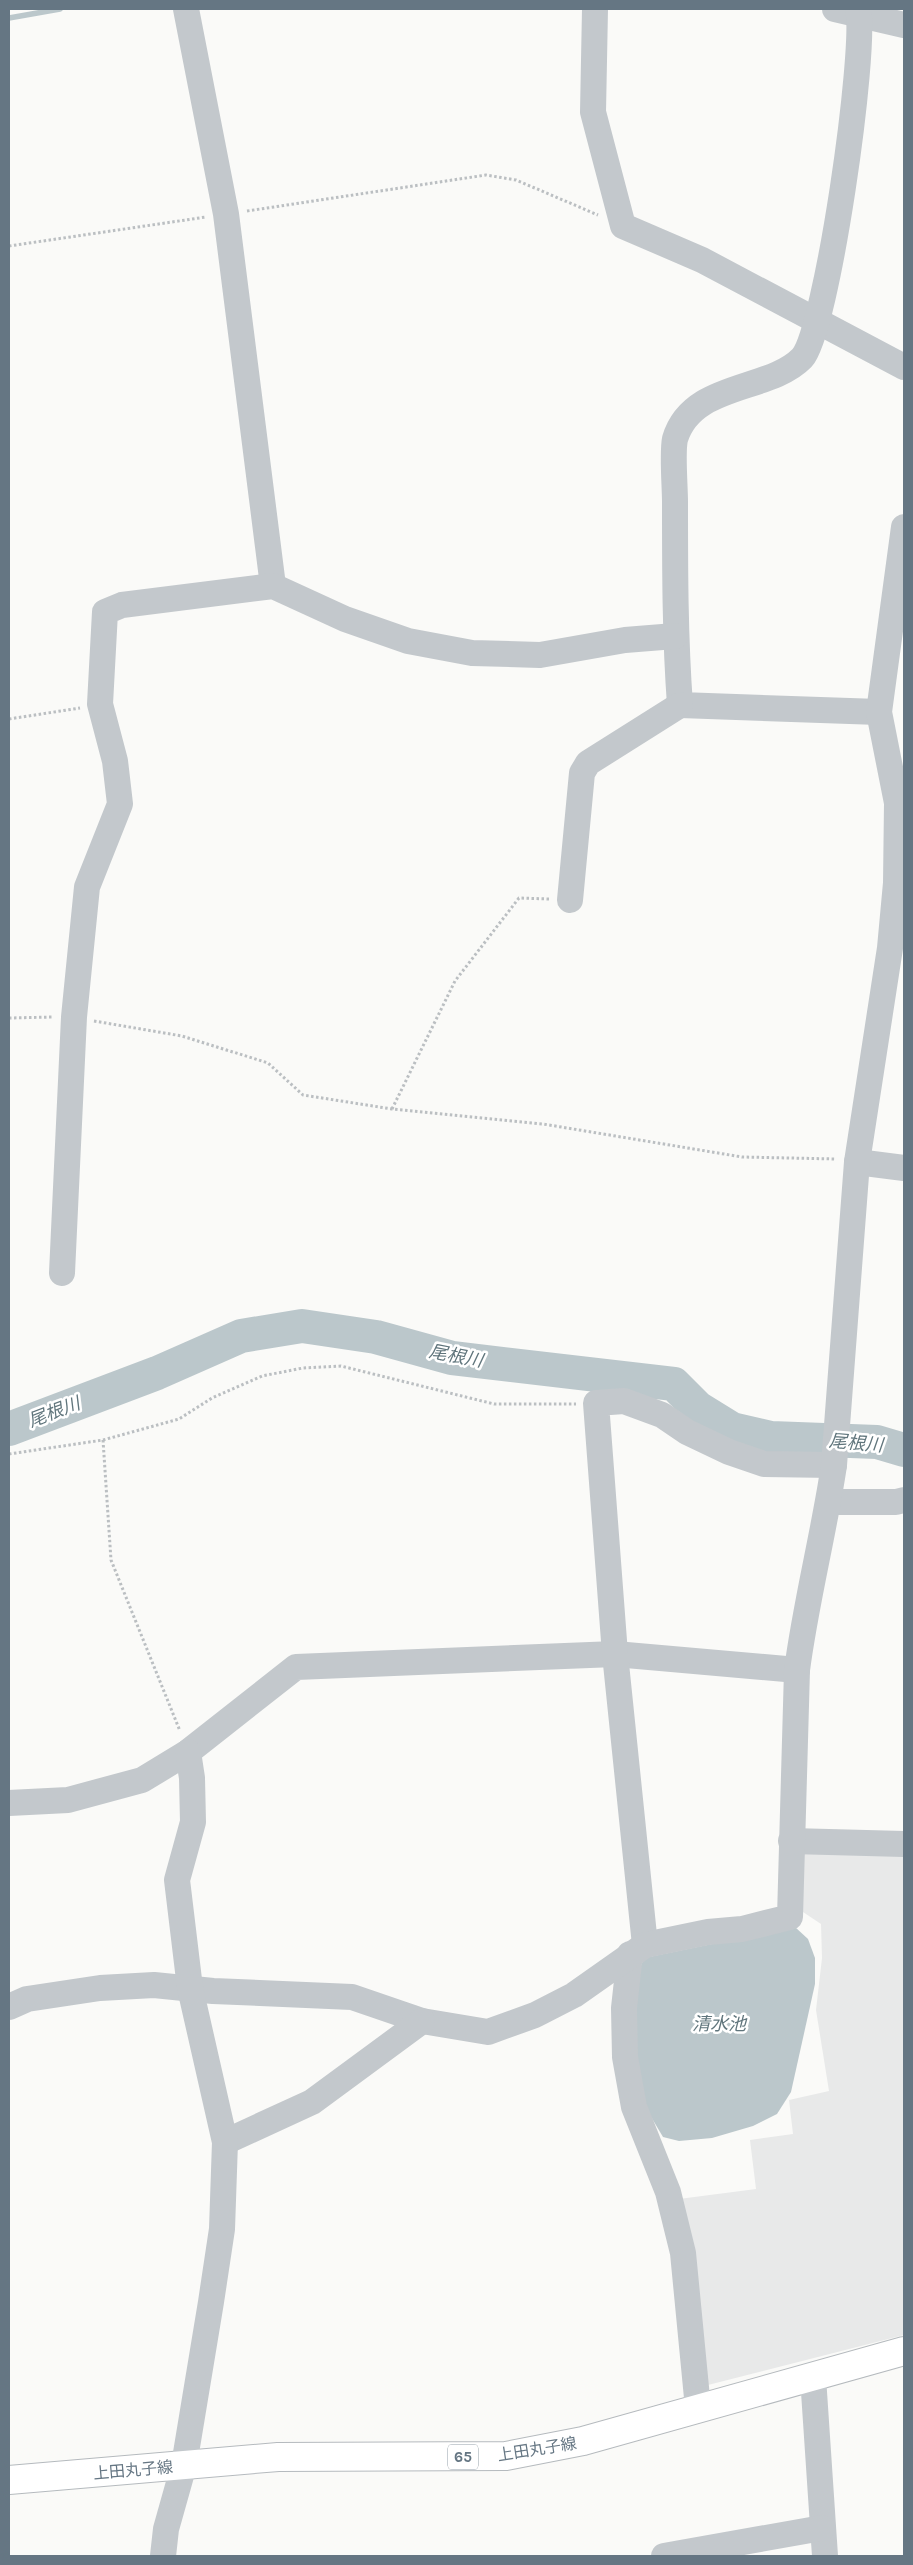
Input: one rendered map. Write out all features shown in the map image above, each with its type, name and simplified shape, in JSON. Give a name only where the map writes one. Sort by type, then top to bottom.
[{"type":"main road","name":"上田丸子線","points":[[9,2480],[278,2458],[506,2456],[583,2441],[904,2351]]},
{"type":"street","points":[[186,9],[226,214],[273,586]]},
{"type":"street","points":[[595,9],[593,112],[624,226],[702,260],[904,367]]},
{"type":"street","points":[[680,705],[675,636],[675,439],[692,410],[728,391],[787,369],[803,356],[817,322],[840,208],[852,132],[851,11],[904,25]]},
{"type":"street","points":[[9,2007],[27,1998],[100,1988],[154,1984],[213,1991],[352,1997],[422,2020],[488,2032],[535,2014],[574,1996],[637,1950],[708,1932],[742,1929],[790,1917],[797,1670],[802,1630],[829,1502],[835,1449],[857,1162],[890,948],[896,883],[897,804],[880,712],[899,605],[904,527]]},
{"type":"street","points":[[62,1273],[74,1017],[87,888],[120,804],[115,761],[100,704],[105,612],[122,605],[273,586],[345,619],[399,638],[472,653],[540,655],[625,640],[675,636]]},
{"type":"street","points":[[570,900],[582,773],[588,763],[680,705],[880,712]]},
{"type":"street","points":[[857,1162],[904,1168]]},
{"type":"street","points":[[698,2408],[683,2253],[668,2192],[634,2107],[625,2057],[624,2008],[637,1950],[596,1403],[624,1401],[662,1415],[688,1432],[729,1452],[764,1464],[835,1449]]},
{"type":"street","points":[[829,1502],[896,1502],[904,1500]]},
{"type":"street","points":[[9,1803],[68,1800],[142,1780],[188,1752],[296,1667],[615,1654],[797,1670]]},
{"type":"street","points":[[163,2556],[166,2529],[184,2465],[222,2229],[225,2142],[190,1988],[177,1880],[193,1822],[192,1778],[188,1752]]},
{"type":"street","points":[[791,1841],[904,1844]]},
{"type":"street","points":[[225,2142],[312,2102],[422,2020]]},
{"type":"street","points":[[813,2377],[825,2556]]},
{"type":"street","points":[[664,2556],[822,2528]]},
{"type":"path","points":[[9,246],[486,174],[516,180],[624,226]]},
{"type":"path","points":[[9,719],[100,704]]},
{"type":"path","points":[[392,1109],[455,981],[520,898],[570,900]]},
{"type":"path","points":[[9,1018],[74,1017],[182,1036],[268,1063],[303,1095],[392,1109],[543,1124],[742,1157],[835,1159],[857,1162]]},
{"type":"path","points":[[9,1454],[103,1440],[179,1419],[212,1398],[262,1376],[304,1368],[342,1366],[494,1404],[596,1403]]},
{"type":"path","points":[[103,1440],[111,1560],[188,1752]]},
{"type":"shaded area","points":[[801,1847],[904,1849],[904,2335],[704,2386],[679,2199],[756,2189],[750,2140],[793,2134],[789,2100],[829,2091],[816,2010],[822,1958],[821,1924],[800,1910]]},
{"type":"water","name":"清水池","points":[[795,1927],[808,1939],[815,1958],[815,1984],[791,2092],[777,2114],[753,2126],[712,2138],[679,2141],[663,2137],[644,2105],[635,2055],[637,1976],[644,1958]]},
{"type":"waterway","points":[[9,18],[60,9]]},
{"type":"waterway","name":"尾根川","points":[[9,1429],[157,1373],[241,1336],[302,1326],[376,1337],[452,1358],[674,1384],[698,1408],[732,1429],[771,1438],[877,1442],[904,1450]]}]
